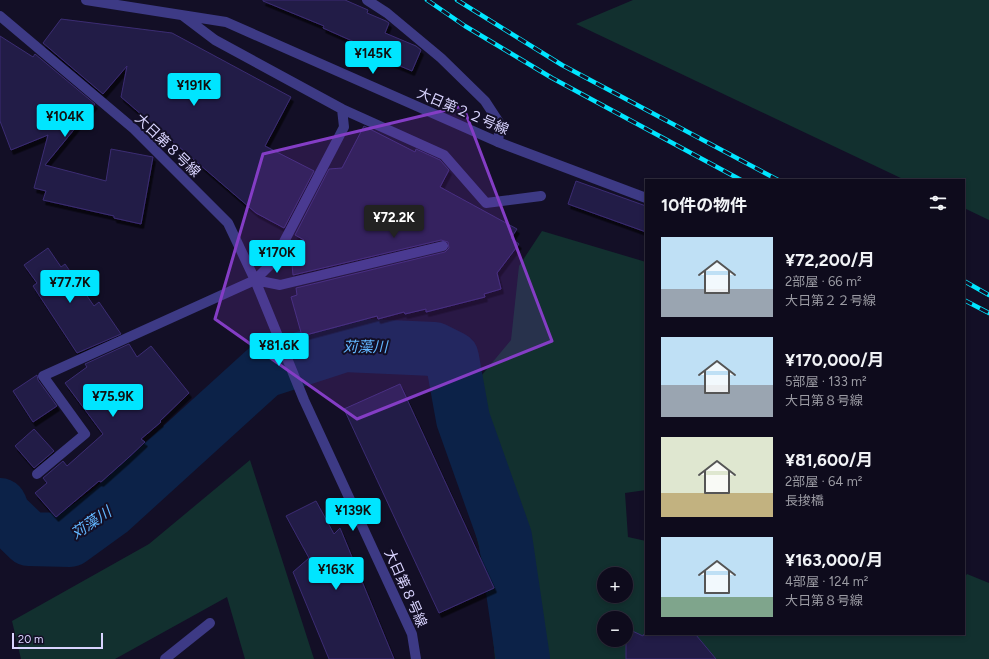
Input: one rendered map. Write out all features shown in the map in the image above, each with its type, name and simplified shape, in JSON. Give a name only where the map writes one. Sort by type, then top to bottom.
[{"type":"street","name":"大日第２２号線","points":[[86,0],[226,22],[498,142],[645,198]]},
{"type":"street","points":[[367,0],[387,13],[441,58],[485,101],[500,124],[498,142]]},
{"type":"street","points":[[182,15],[215,40],[342,109],[444,155],[486,203],[541,196]]},
{"type":"street","name":"大日第８号線","points":[[0,16],[134,129],[228,223],[255,280],[304,400],[412,634],[416,659]]},
{"type":"street","points":[[37,474],[85,434],[43,376],[255,280],[274,261],[344,127],[342,109]]},
{"type":"street","points":[[255,280],[280,285],[443,246]]},
{"type":"street","points":[[165,659],[210,623]]},
{"type":"highlighted area","points":[[463,106],[552,341],[357,419],[215,319],[263,154]]},
{"type":"green space","points":[[633,0],[989,0],[989,220],[965,208],[965,179],[903,179],[576,24]]},
{"type":"green space","points":[[542,231],[645,262],[645,490],[625,493],[628,537],[645,541],[645,635],[965,635],[965,577],[967,574],[989,583],[989,659],[495,659],[488,582],[446,418],[511,340],[519,266]]},
{"type":"green space","points":[[250,460],[314,659],[245,659],[227,597],[115,659],[21,659],[12,621],[149,544]]},
{"type":"building","points":[[263,0],[345,0],[368,10],[367,13],[389,23],[385,33],[416,46],[421,50],[412,71],[357,48],[359,44],[323,28],[324,26]]},
{"type":"building","points":[[61,19],[172,33],[291,97],[265,146],[314,171],[284,228],[256,213],[121,97],[127,66],[103,94],[43,43]]},
{"type":"building","points":[[0,36],[33,57],[35,54],[95,104],[45,165],[106,181],[111,149],[153,157],[141,224],[114,218],[114,216],[43,200],[46,191],[34,188],[48,135],[11,150],[0,121]]},
{"type":"building","points":[[364,126],[415,152],[416,149],[440,160],[449,170],[440,187],[517,229],[511,238],[519,244],[497,273],[501,289],[484,294],[485,297],[426,312],[426,309],[405,314],[404,312],[378,319],[377,316],[302,336],[291,297],[297,295],[296,288],[445,252],[449,248],[448,242],[441,240],[293,275],[292,264],[304,240],[295,235],[329,169],[342,168]]},
{"type":"building","points":[[576,181],[645,206],[645,232],[568,204]]},
{"type":"building","points":[[48,248],[61,267],[65,264],[94,306],[99,302],[121,334],[77,353],[33,286],[37,283],[24,265]]},
{"type":"building","points":[[129,344],[137,357],[151,346],[189,393],[160,421],[161,422],[141,439],[145,442],[128,458],[101,482],[99,481],[56,517],[35,493],[47,483],[43,478],[63,461],[67,466],[103,434],[65,383],[87,367],[85,364]]},
{"type":"building","points":[[37,375],[38,380],[57,406],[33,422],[13,391]]},
{"type":"building","points":[[400,384],[494,588],[439,613],[344,409]]},
{"type":"building","points":[[34,429],[54,451],[34,468],[15,446]]},
{"type":"building","points":[[316,501],[334,534],[340,528],[394,659],[329,659],[293,572],[309,558],[286,516]]},
{"type":"building","points":[[633,631],[643,636],[644,634],[696,635],[716,659],[626,659],[626,647],[633,647]]},
{"type":"waterway","name":"苅藻川","points":[[0,505],[4,515],[29,539],[70,540],[110,511],[264,371],[344,345],[434,349],[452,358],[463,419],[505,537],[523,659]]},
{"type":"railway","points":[[427,0],[465,26],[552,78],[739,179]]},
{"type":"railway","points":[[457,0],[562,65],[776,179]]},
{"type":"railway","points":[[965,282],[989,295]]},
{"type":"railway","points":[[965,301],[989,313]]}]
